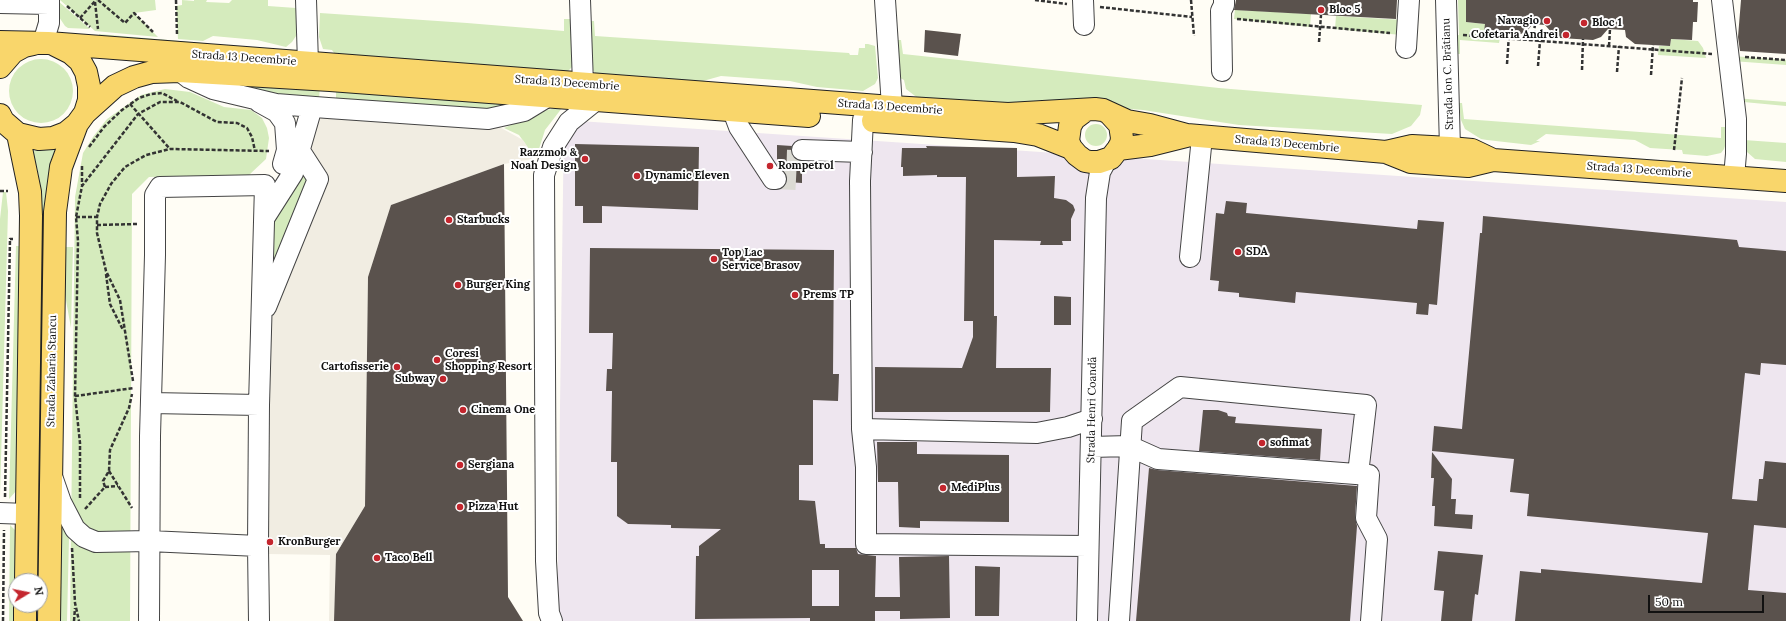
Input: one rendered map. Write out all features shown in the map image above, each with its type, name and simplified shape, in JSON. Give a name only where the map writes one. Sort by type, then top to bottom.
[{"type":"main road","name":"Strada 13 Decembrie","points":[[0,42],[42,43],[308,63],[589,92],[733,111],[1014,131],[1038,135],[1095,155],[1195,136]]},
{"type":"main road","name":"Strada 13 Decembrie","points":[[0,66],[13,52],[24,46],[42,43],[60,46],[71,53],[80,61],[86,72],[90,86],[89,100],[81,118]]},
{"type":"main road","name":"Strada 13 Decembrie","points":[[7,127],[39,139],[53,138],[66,133],[115,86],[134,77],[152,72],[180,71],[330,80],[547,97],[589,92],[1008,114],[1099,109],[1127,121],[1195,136],[1386,152],[1411,162],[1468,166],[1493,160],[1786,181]]},
{"type":"main road","points":[[1086,110],[1079,114],[1070,126],[1068,141],[1095,155],[1121,144],[1121,131],[1117,120],[1110,114]]},
{"type":"main road","name":"Strada Zaharia Stancu","points":[[49,621],[50,471],[55,212],[60,167],[81,118]]},
{"type":"main road","name":"Strada Zaharia Stancu","points":[[7,127],[30,192],[31,216],[26,573]]},
{"type":"main road","name":"Strada 13 Decembrie","points":[[1386,152],[1412,146],[1450,148],[1472,150],[1493,160]]},
{"type":"street","points":[[306,0],[308,63]]},
{"type":"street","points":[[552,621],[549,613],[546,561],[544,175],[553,147],[589,92],[580,0]]},
{"type":"street","points":[[885,0],[892,107]]},
{"type":"street","points":[[1400,41],[1409,0]]},
{"type":"street","name":"Strada Ion C. Brătianu","points":[[1446,0],[1450,148]]},
{"type":"street","points":[[1722,0],[1727,56],[1736,119],[1736,154],[1734,177]]},
{"type":"street","points":[[0,3],[55,3],[42,43]]},
{"type":"street","points":[[1083,3],[1084,25]]},
{"type":"street","points":[[1222,71],[1224,17]]},
{"type":"street","points":[[180,71],[190,78],[213,89],[276,104],[312,107],[488,119],[524,111],[547,97]]},
{"type":"street","points":[[149,621],[155,195],[160,188],[265,185],[275,177],[282,168],[288,150],[285,123],[277,112],[252,98]]},
{"type":"street","points":[[265,217],[293,173],[298,148],[312,107]]},
{"type":"street","points":[[733,111],[739,127],[773,179],[776,179]]},
{"type":"street","points":[[863,120],[860,181],[862,429],[866,467],[866,544],[1088,546]]},
{"type":"street","points":[[1190,257],[1195,136]]},
{"type":"street","points":[[261,319],[318,179],[298,148]]},
{"type":"street","points":[[802,150],[862,152]]},
{"type":"street","name":"Strada Henri Coandă","points":[[1087,615],[1096,198],[1088,180],[1095,155]]},
{"type":"street","points":[[259,621],[258,546],[261,319],[265,185]]},
{"type":"street","points":[[1087,615],[1119,616],[1129,446],[1132,421],[1180,387],[1366,405],[1358,474]]},
{"type":"street","points":[[151,403],[260,405]]},
{"type":"street","points":[[862,429],[1037,432],[1068,427],[1092,419]]},
{"type":"street","points":[[1091,447],[1129,446],[1158,459],[1370,475],[1366,518],[1377,539],[1370,621]]},
{"type":"street","points":[[50,471],[61,502],[75,529],[84,537],[96,542],[149,541],[258,546]]},
{"type":"street","points":[[2,513],[27,514]]},
{"type":"path","points":[[176,0],[178,39]]},
{"type":"path","points":[[1035,0],[1083,3],[1192,17]]},
{"type":"path","points":[[1191,0],[1194,36]]},
{"type":"path","points":[[80,18],[96,1]]},
{"type":"path","points":[[55,3],[80,18],[97,31],[96,1]]},
{"type":"path","points":[[96,1],[125,23],[134,13],[158,37]]},
{"type":"path","points":[[1319,42],[1321,15]]},
{"type":"path","points":[[1224,17],[1320,28],[1400,41]]},
{"type":"path","points":[[1533,40],[1535,24]]},
{"type":"path","points":[[1609,46],[1610,29]]},
{"type":"path","points":[[1507,64],[1509,34]]},
{"type":"path","points":[[1459,35],[1619,46],[1786,60]]},
{"type":"path","points":[[1582,70],[1583,40]]},
{"type":"path","points":[[1538,66],[1540,41]]},
{"type":"path","points":[[1651,75],[1654,45]]},
{"type":"path","points":[[1617,72],[1619,46]]},
{"type":"path","points":[[1674,150],[1682,78]]},
{"type":"path","points":[[86,152],[104,127],[130,104],[139,98],[151,94],[162,94],[217,122],[237,123],[247,128],[252,137],[255,151]]},
{"type":"path","points":[[82,186],[138,114],[160,102],[180,102]]},
{"type":"path","points":[[130,104],[170,150]]},
{"type":"path","points":[[124,332],[110,304],[106,271],[97,232],[97,217],[100,204],[111,184],[125,167],[146,155],[170,150],[269,151]]},
{"type":"path","points":[[80,501],[80,443],[75,396],[76,217],[82,186],[82,161]]},
{"type":"path","points":[[0,191],[8,191]]},
{"type":"path","points":[[76,217],[97,217]]},
{"type":"path","points":[[97,225],[140,224]]},
{"type":"path","points":[[3,621],[2,513],[5,484],[10,239]]},
{"type":"path","points":[[105,488],[103,481],[109,471],[110,450],[128,408],[134,388],[120,300],[106,271]]},
{"type":"path","points":[[75,396],[134,388]]},
{"type":"path","points":[[109,471],[133,510]]},
{"type":"path","points":[[0,484],[5,484]]},
{"type":"path","points":[[74,621],[75,603],[72,546],[80,508],[82,512],[105,488],[118,486]]},
{"type":"path","points":[[75,603],[79,621]]},
{"type":"shaded area","points":[[325,112],[485,119],[523,140],[529,149],[532,159],[504,164],[391,205],[368,277],[365,506],[336,554],[334,621],[329,621],[330,555],[268,554],[271,317],[322,177],[305,136],[311,120]]},
{"type":"shaded area","points":[[564,120],[1786,202],[1786,621],[557,621]]},
{"type":"green space","points":[[57,0],[90,29],[68,28],[65,26],[59,17]]},
{"type":"green space","points":[[60,0],[155,0],[156,10],[134,13],[158,37],[95,31]]},
{"type":"green space","points":[[182,0],[207,0],[206,2],[229,3],[232,0],[268,0],[268,6],[296,8],[296,36],[286,47],[257,40],[213,36],[203,41],[178,39],[176,6],[182,5]]},
{"type":"green space","points":[[1458,0],[1466,0],[1466,22],[1485,24],[1484,36],[1500,38],[1499,43],[1460,40],[1460,54],[1457,54],[1456,35],[1459,35]]},
{"type":"green space","points":[[1235,9],[1311,14],[1310,27],[1234,19]]},
{"type":"green space","points":[[320,13],[564,31],[564,19],[571,19],[573,66],[566,73],[337,57],[332,50],[323,49],[319,37]]},
{"type":"green space","points":[[1336,16],[1404,20],[1402,35],[1335,29]]},
{"type":"green space","points":[[589,21],[594,21],[595,36],[849,53],[850,55],[858,55],[859,48],[865,48],[865,44],[868,44],[875,46],[878,78],[875,84],[863,91],[817,87],[790,81],[721,76],[692,84],[595,73],[591,67]]},
{"type":"green space","points":[[99,34],[203,43],[194,47],[99,39]]},
{"type":"green space","points":[[1671,39],[1698,41],[1703,48],[1706,58],[1658,55],[1659,46],[1670,46]]},
{"type":"green space","points":[[894,40],[901,40],[903,54],[1219,88],[1422,105],[1420,115],[1411,126],[1392,134],[1239,125],[1143,110],[1105,107],[1024,105],[919,99],[906,89],[904,80],[898,77]]},
{"type":"green space","points":[[1732,56],[1786,60],[1786,65],[1732,61]]},
{"type":"green space","points":[[35,59],[47,59],[64,68],[71,79],[73,91],[71,103],[64,114],[47,123],[35,123],[23,118],[14,109],[9,97],[9,85],[14,73],[23,64]]},
{"type":"green space","points":[[211,81],[320,88],[319,98],[236,92]]},
{"type":"green space","points":[[165,89],[190,92],[224,107],[251,110],[262,118],[267,128],[269,138],[266,159],[249,175],[149,177],[132,194],[130,621],[70,621],[75,197],[83,153],[107,119],[141,95]]},
{"type":"green space","points":[[336,89],[512,103],[486,111],[336,98]]},
{"type":"green space","points":[[1734,98],[1786,102],[1786,106],[1733,101]]},
{"type":"green space","points":[[1459,103],[1462,103],[1464,119],[1721,138],[1721,127],[1726,127],[1727,140],[1721,153],[1707,156],[1683,154],[1682,150],[1650,148],[1635,140],[1546,134],[1536,141],[1540,141],[1531,145],[1487,140],[1481,139],[1465,129],[1461,120]]},
{"type":"green space","points":[[562,108],[545,130],[539,149],[531,152],[519,135],[504,128],[543,111]]},
{"type":"green space","points":[[1092,124],[1100,124],[1107,131],[1107,139],[1100,146],[1092,146],[1085,139],[1085,131]]},
{"type":"green space","points":[[1744,140],[1786,143],[1786,162],[1755,159],[1747,152]]},
{"type":"green space","points":[[58,149],[48,177],[46,201],[47,235],[39,233],[41,188],[37,167],[31,151]]},
{"type":"green space","points":[[298,171],[311,177],[273,277],[272,221]]},
{"type":"green space","points":[[3,192],[6,192],[8,211],[0,496],[0,219]]},
{"type":"green space","points":[[16,246],[25,246],[17,490],[9,499]]},
{"type":"green space","points":[[39,247],[47,247],[38,573],[30,573]]},
{"type":"green space","points":[[65,247],[73,247],[71,328],[63,284]]},
{"type":"green space","points":[[61,522],[69,538],[67,621],[57,621]]},
{"type":"green space","points":[[10,525],[17,532],[17,573],[10,573]]},
{"type":"green space","points":[[9,613],[16,613],[16,621],[9,621]]},
{"type":"building","name":"Bloc 5","points":[[1236,0],[1397,0],[1396,19],[1234,10]]},
{"type":"building","name":"Bloc 1","points":[[1466,0],[1693,0],[1693,2],[1698,2],[1697,22],[1693,22],[1692,40],[1671,39],[1670,46],[1635,44],[1626,37],[1625,30],[1608,29],[1601,37],[1593,40],[1560,38],[1552,33],[1545,25],[1533,24],[1526,32],[1518,35],[1484,31],[1485,24],[1466,22]]},
{"type":"building","points":[[1741,0],[1786,0],[1786,54],[1740,51],[1738,37]]},
{"type":"building","points":[[925,30],[961,34],[958,56],[924,52]]},
{"type":"building","name":"Dynamic Eleven","points":[[575,144],[699,147],[698,210],[602,206],[602,223],[583,223],[583,206],[575,206]]},
{"type":"building","points":[[777,145],[792,146],[792,156],[796,160],[802,162],[802,183],[787,182],[786,174],[777,164]]},
{"type":"building","points":[[926,146],[1017,148],[1017,177],[1055,176],[1054,198],[1066,200],[1073,205],[1075,210],[1071,219],[1071,241],[1062,241],[1063,245],[1040,245],[1041,241],[994,240],[994,316],[997,316],[996,368],[1051,368],[1050,412],[875,412],[875,367],[962,368],[973,337],[973,321],[964,321],[966,177],[937,177],[937,175],[903,176],[903,167],[901,167],[902,148],[927,148]]},
{"type":"building","name":"Coresi Shopping Resort","points":[[504,164],[508,597],[523,621],[334,621],[336,554],[365,506],[368,277],[391,205]]},
{"type":"building","points":[[1226,201],[1247,203],[1246,213],[1417,229],[1418,220],[1444,222],[1437,305],[1429,304],[1428,315],[1416,314],[1417,303],[1296,292],[1295,303],[1239,297],[1239,293],[1218,291],[1219,281],[1210,280],[1216,213],[1224,214]]},
{"type":"building","points":[[1483,216],[1737,240],[1739,247],[1786,251],[1786,365],[1761,363],[1760,375],[1745,373],[1732,499],[1757,501],[1759,479],[1763,479],[1765,461],[1786,463],[1786,528],[1754,525],[1748,590],[1786,593],[1786,621],[1515,621],[1520,571],[1541,573],[1541,569],[1702,583],[1708,533],[1527,516],[1529,494],[1510,492],[1514,459],[1432,451],[1434,426],[1462,429],[1480,233],[1482,233]]},
{"type":"building","points":[[590,248],[834,250],[833,374],[839,374],[838,401],[813,400],[813,465],[799,465],[799,500],[815,501],[820,544],[825,544],[825,548],[856,548],[858,554],[876,556],[875,597],[900,597],[899,557],[949,556],[950,618],[900,619],[900,611],[875,611],[875,621],[810,621],[810,618],[695,619],[696,556],[699,556],[699,546],[721,529],[671,528],[671,525],[628,524],[617,516],[617,462],[611,462],[612,391],[606,391],[607,369],[612,369],[613,333],[589,333]],"holes":[[[812,570],[839,570],[839,606],[812,606]]]},
{"type":"building","points":[[1054,296],[1071,297],[1071,325],[1054,325]]},
{"type":"building","points":[[1203,410],[1218,410],[1227,413],[1228,416],[1236,417],[1235,423],[1322,429],[1320,460],[1199,451]]},
{"type":"building","name":"MediPlus","points":[[877,442],[917,442],[917,454],[1009,455],[1009,522],[920,521],[920,528],[899,527],[898,482],[878,482]]},
{"type":"building","points":[[1432,452],[1452,479],[1451,499],[1456,499],[1455,514],[1473,515],[1472,529],[1434,526],[1435,506],[1432,506],[1434,478],[1431,478]]},
{"type":"building","points":[[1149,468],[1157,470],[1357,486],[1355,517],[1357,526],[1350,621],[1136,621]]},
{"type":"building","points":[[1438,551],[1483,555],[1478,595],[1475,594],[1472,621],[1441,621],[1444,591],[1434,590]]},
{"type":"building","points":[[975,566],[1000,567],[999,616],[975,616]]},
{"type":"tunnel","points":[[776,179],[796,180],[797,150],[802,150]]},
{"type":"place","name":"Bloc 5","points":[[1321,10]]},
{"type":"place","name":"Navagio","points":[[1547,21]]},
{"type":"place","name":"Bloc 1","points":[[1584,23]]},
{"type":"place","name":"Cofetaria Andrei","points":[[1566,35]]},
{"type":"place","name":"Razzmob & Noah Design","points":[[585,159]]},
{"type":"place","name":"Rompetrol","points":[[770,166]]},
{"type":"place","name":"Dynamic Eleven","points":[[637,176]]},
{"type":"place","name":"Starbucks","points":[[449,220]]},
{"type":"place","name":"SDA","points":[[1238,252]]},
{"type":"place","name":"Top Lac Service Brasov","points":[[714,259]]},
{"type":"place","name":"Burger King","points":[[458,285]]},
{"type":"place","name":"Prems TP","points":[[795,295]]},
{"type":"place","name":"Coresi Shopping Resort","points":[[437,360]]},
{"type":"place","name":"Cartofisserie","points":[[397,367]]},
{"type":"place","name":"Subway","points":[[443,379]]},
{"type":"place","name":"Cinema One","points":[[463,410]]},
{"type":"place","name":"sofimat","points":[[1262,443]]},
{"type":"place","name":"Sergiana","points":[[460,465]]},
{"type":"place","name":"MediPlus","points":[[943,488]]},
{"type":"place","name":"Pizza Hut","points":[[460,507]]},
{"type":"place","name":"KronBurger","points":[[270,542]]},
{"type":"place","name":"Taco Bell","points":[[377,558]]}]
